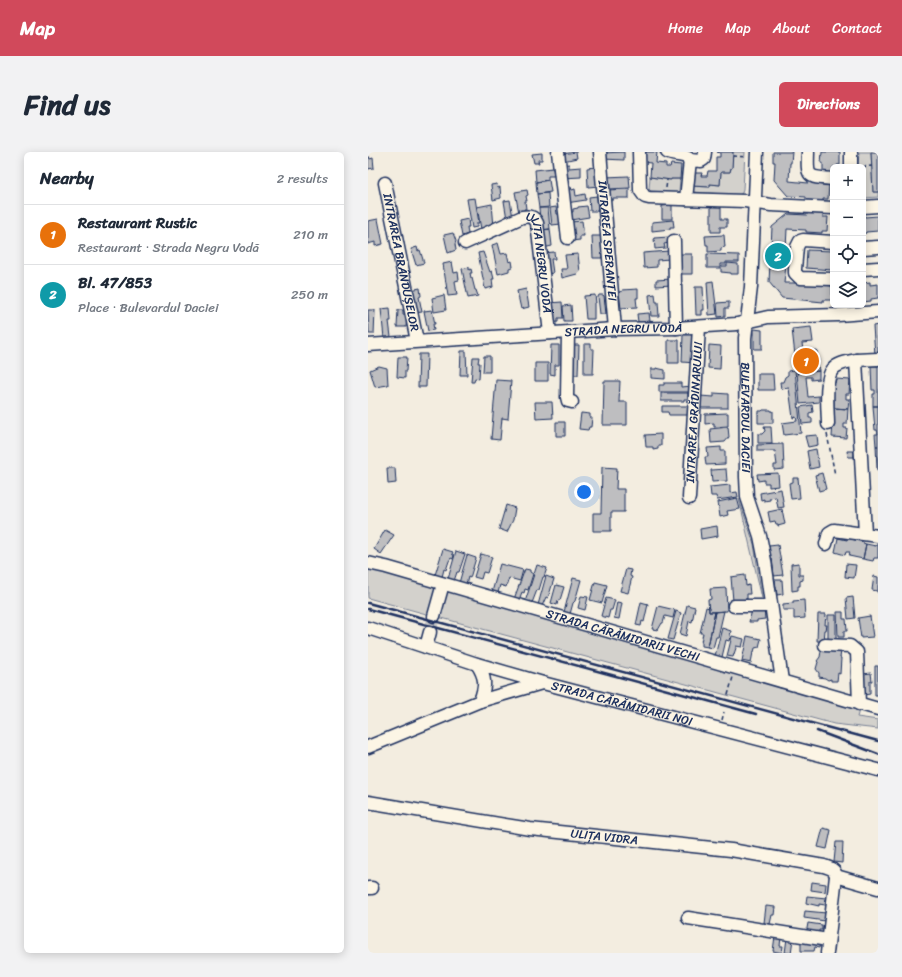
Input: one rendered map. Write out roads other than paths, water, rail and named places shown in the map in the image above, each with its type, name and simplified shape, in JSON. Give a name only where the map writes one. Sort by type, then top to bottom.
[{"type":"street","points":[[558,152],[568,238]]},
{"type":"street","name":"INTRAREA SPERANȚEI","points":[[600,152],[615,329]]},
{"type":"street","points":[[639,152],[640,186],[642,194],[649,198],[755,202],[771,205],[830,208]]},
{"type":"street","points":[[667,152],[672,155],[684,156],[690,160],[701,161],[704,159],[705,152]]},
{"type":"street","points":[[808,152],[807,170],[810,175],[815,178],[830,179]]},
{"type":"street","points":[[851,164],[852,152]]},
{"type":"street","name":"BULEVARDUL DACIEI","points":[[752,154],[755,202],[751,287],[745,338],[746,487],[749,503],[760,536],[765,561],[782,681]]},
{"type":"street","points":[[686,199],[690,160]]},
{"type":"street","name":"INTRAREA BRÂNDUȘELOR","points":[[385,183],[417,341]]},
{"type":"street","points":[[866,207],[878,206]]},
{"type":"street","name":"ULIȚA NEGRU VODĂ","points":[[465,243],[522,217],[530,217],[535,219],[537,223],[550,333]]},
{"type":"street","points":[[830,242],[803,240],[800,242],[797,247],[795,269],[795,273],[800,278],[830,279]]},
{"type":"street","points":[[674,241],[676,328]]},
{"type":"street","points":[[866,248],[878,247]]},
{"type":"street","points":[[866,269],[878,268]]},
{"type":"street","name":"STRADA NEGRU VODĂ","points":[[368,345],[615,329],[699,327],[737,324],[768,317],[838,310],[878,312]]},
{"type":"street","name":"INTRAREA GRĂDINARULUI","points":[[689,498],[699,327]]},
{"type":"street","points":[[568,332],[567,397],[568,401],[572,402]]},
{"type":"street","points":[[828,424],[828,384],[831,371],[839,364],[856,360],[878,359]]},
{"type":"street","points":[[856,360],[865,534]]},
{"type":"street","points":[[826,544],[829,533],[834,530],[878,536]]},
{"type":"street","name":"STRADA CĂRĂMIDARII VECHI","points":[[368,564],[386,567],[878,709]]},
{"type":"street","points":[[434,616],[443,584]]},
{"type":"street","points":[[734,606],[771,606]]},
{"type":"street","name":"STRADA CĂRĂMIDARII NOI","points":[[368,628],[477,664],[543,683],[878,770]]},
{"type":"street","points":[[426,646],[430,632]]},
{"type":"street","points":[[825,645],[850,646],[856,652],[859,704]]},
{"type":"street","points":[[477,664],[483,673],[485,680],[480,701]]},
{"type":"street","points":[[368,747],[480,701],[543,683]]},
{"type":"street","name":"ULIȚA VIDRA","points":[[368,802],[530,830],[714,848],[824,866],[832,869],[836,876],[878,888]]},
{"type":"street","points":[[688,918],[829,949],[836,876]]},
{"type":"tunnel","points":[[430,632],[434,616]]},
{"type":"railway","points":[[368,603],[878,741]]},
{"type":"railway","points":[[368,609],[756,714]]},
{"type":"railway","points":[[817,731],[878,754]]},
{"type":"place","name":"Bl. 47/853","points":[[778,256]]},
{"type":"place","name":"Restaurant Rustic","points":[[806,361]]}]
